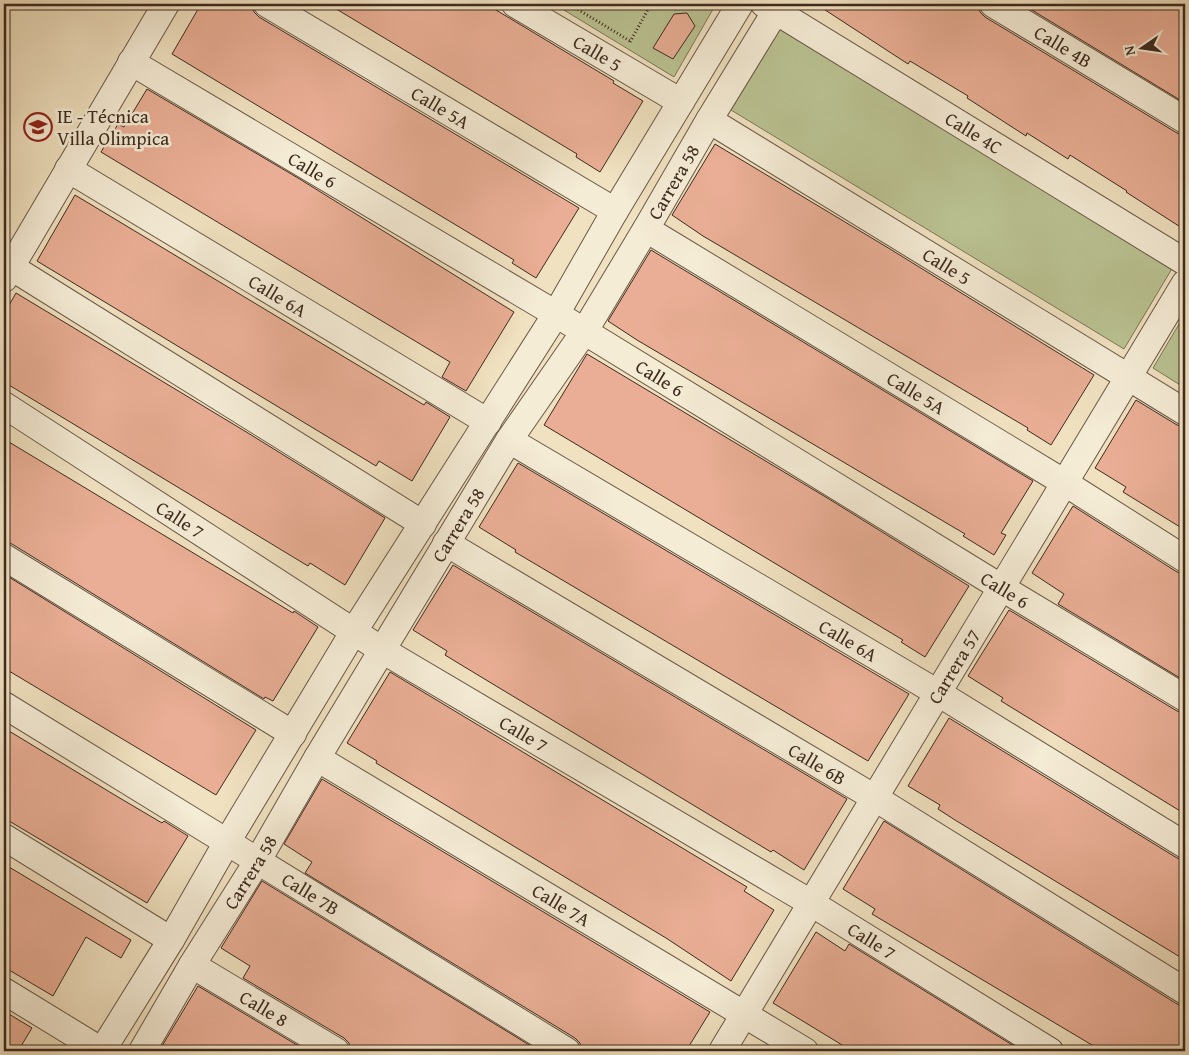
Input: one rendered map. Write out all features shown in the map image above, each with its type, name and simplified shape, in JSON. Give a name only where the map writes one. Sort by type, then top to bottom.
[{"type":"street","points":[[166,4],[7,273],[423,524]]},
{"type":"street","name":"Calle 5A","points":[[267,4],[615,210]]},
{"type":"street","name":"Calle 5","points":[[515,4],[680,102]]},
{"type":"street","name":"Carrera 58","points":[[102,1051],[171,940],[227,842],[354,631],[556,314],[615,210],[740,4]]},
{"type":"street","name":"Calle 4B","points":[[993,4],[1185,120]]},
{"type":"street","name":"Carrera 58","points":[[142,1051],[509,440],[584,332],[646,229],[773,6]]},
{"type":"street","name":"Calle 4C","points":[[773,6],[1185,262]]},
{"type":"street","name":"Calle 6","points":[[131,62],[556,314],[1185,698]]},
{"type":"street","name":"Calle 5","points":[[709,120],[1185,412]]},
{"type":"street","name":"Calle 6A","points":[[68,169],[488,422]]},
{"type":"street","name":"Calle 5A","points":[[646,229],[1065,483],[1185,559]]},
{"type":"street","name":"Carrera 57","points":[[722,1051],[1185,283]]},
{"type":"street","name":"Calle 7","points":[[4,404],[382,650],[811,903],[1050,1051]]},
{"type":"street","name":"Calle 6A","points":[[509,440],[938,693],[1185,845]]},
{"type":"street","name":"Calle 6B","points":[[446,543],[875,798],[1185,991]]},
{"type":"street","points":[[4,557],[293,734]]},
{"type":"street","name":"Calle 7B","points":[[4,705],[567,1051]]},
{"type":"street","name":"Calle 7A","points":[[317,758],[805,1051]]},
{"type":"street","points":[[4,837],[171,940]]},
{"type":"street","name":"Calle 8","points":[[192,965],[336,1051]]},
{"type":"street","points":[[4,991],[102,1051]]},
{"type":"path","points":[[569,4],[630,40]]},
{"type":"path","points":[[617,64],[651,4]]},
{"type":"green space","points":[[554,4],[716,4],[674,77]]},
{"type":"green space","points":[[780,29],[1173,267],[1124,349],[731,110]]},
{"type":"green space","points":[[1185,314],[1185,388],[1153,368]]},
{"type":"building","points":[[201,4],[248,4],[253,6],[254,12],[259,17],[579,208],[536,278],[512,263],[514,260],[172,54]]},
{"type":"building","points":[[328,4],[486,4],[614,81],[613,83],[643,101],[600,172],[576,157],[577,154]]},
{"type":"building","points":[[816,4],[978,4],[980,12],[985,17],[1177,133],[1185,135],[1185,230],[1070,155],[1068,159],[1027,133],[1026,136],[967,98],[968,96],[910,61],[908,64]]},
{"type":"building","points":[[1022,4],[1185,4],[1185,103]]},
{"type":"building","points":[[687,13],[695,26],[673,59],[653,48],[674,14]]},
{"type":"building","points":[[147,89],[298,178],[514,312],[466,391],[442,377],[450,362],[101,152],[118,124],[124,127]]},
{"type":"building","points":[[715,144],[1094,375],[1051,445],[1027,430],[1028,428],[703,236],[672,215]]},
{"type":"building","points":[[75,195],[424,405],[426,402],[450,417],[412,481],[379,461],[376,466],[37,261]]},
{"type":"building","points":[[651,250],[1033,481],[1001,533],[1006,535],[994,555],[963,536],[965,534],[608,321]]},
{"type":"building","points":[[16,293],[385,518],[345,585],[310,563],[308,566],[4,382],[4,314]]},
{"type":"building","points":[[587,354],[829,499],[969,586],[925,657],[901,642],[903,640],[544,425]]},
{"type":"building","points":[[1136,400],[1177,425],[1185,427],[1185,530],[1123,492],[1126,487],[1095,468]]},
{"type":"building","points":[[4,439],[318,627],[273,701],[265,697],[264,699],[12,544],[4,542]]},
{"type":"building","points":[[518,463],[909,694],[868,761],[515,552],[516,550],[479,527]]},
{"type":"building","points":[[1073,506],[1177,572],[1185,574],[1185,681],[1058,604],[1064,594],[1032,573]]},
{"type":"building","points":[[453,565],[847,799],[804,870],[773,850],[771,852],[445,655],[447,651],[413,630]]},
{"type":"building","points":[[4,574],[256,730],[216,795],[4,668]]},
{"type":"building","points":[[1009,610],[1177,711],[1185,713],[1185,814],[1001,701],[1003,698],[968,676]]},
{"type":"building","points":[[390,672],[747,887],[744,891],[774,910],[731,981],[666,938],[376,763],[377,761],[347,743]]},
{"type":"building","points":[[949,718],[1177,858],[1185,860],[1185,960],[955,820],[938,809],[940,805],[908,786]]},
{"type":"building","points":[[4,728],[162,823],[164,821],[188,836],[147,903],[4,818]]},
{"type":"building","points":[[322,779],[710,1012],[686,1051],[582,1051],[580,1043],[575,1038],[305,873],[312,862],[284,844]]},
{"type":"building","points":[[884,821],[1177,1004],[1185,1006],[1185,1051],[1102,1051],[872,914],[875,909],[843,889]]},
{"type":"building","points":[[4,864],[131,940],[121,958],[86,937],[53,996],[4,967]]},
{"type":"building","points":[[262,881],[539,1051],[351,1051],[349,1043],[344,1038],[243,978],[250,966],[221,948]]},
{"type":"building","points":[[816,932],[845,951],[849,944],[1022,1051],[852,1051],[773,1003]]},
{"type":"building","points":[[198,986],[307,1051],[159,1051]]},
{"type":"building","points":[[4,1011],[32,1028],[18,1051],[4,1051]]},
{"type":"place","name":"IE - Técnica Villa Olimpica","points":[[38,127]]}]
